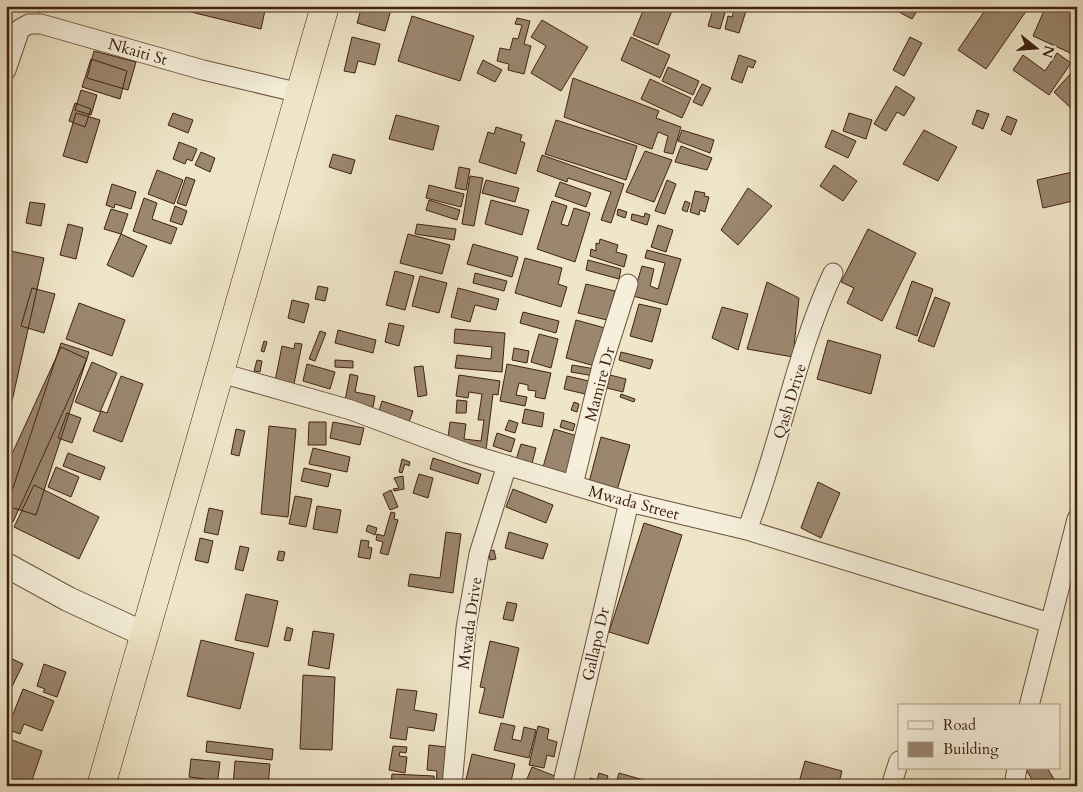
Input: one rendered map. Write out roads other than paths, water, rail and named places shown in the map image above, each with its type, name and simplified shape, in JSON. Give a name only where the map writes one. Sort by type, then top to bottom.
[{"type":"highway","points":[[101,786],[325,6]]},
{"type":"street","name":"Nkaiti St","points":[[6,70],[20,29],[29,24],[41,24],[203,70],[300,93]]},
{"type":"street","name":"Qash Drive","points":[[747,530],[763,487],[818,306],[833,274]]},
{"type":"street","name":"Mamire Dr","points":[[573,485],[602,366],[628,284]]},
{"type":"street","name":"Mwada Street","points":[[221,373],[351,410],[466,453],[629,502],[747,530],[1050,623]]},
{"type":"street","name":"Mwada Drive","points":[[452,786],[466,628],[479,554],[507,465]]},
{"type":"street","name":"Gallapo Dr","points":[[562,786],[629,502]]},
{"type":"street","points":[[1030,704],[1077,519]]},
{"type":"street","points":[[6,565],[68,599],[144,634]]},
{"type":"street","points":[[891,786],[898,764]]}]
